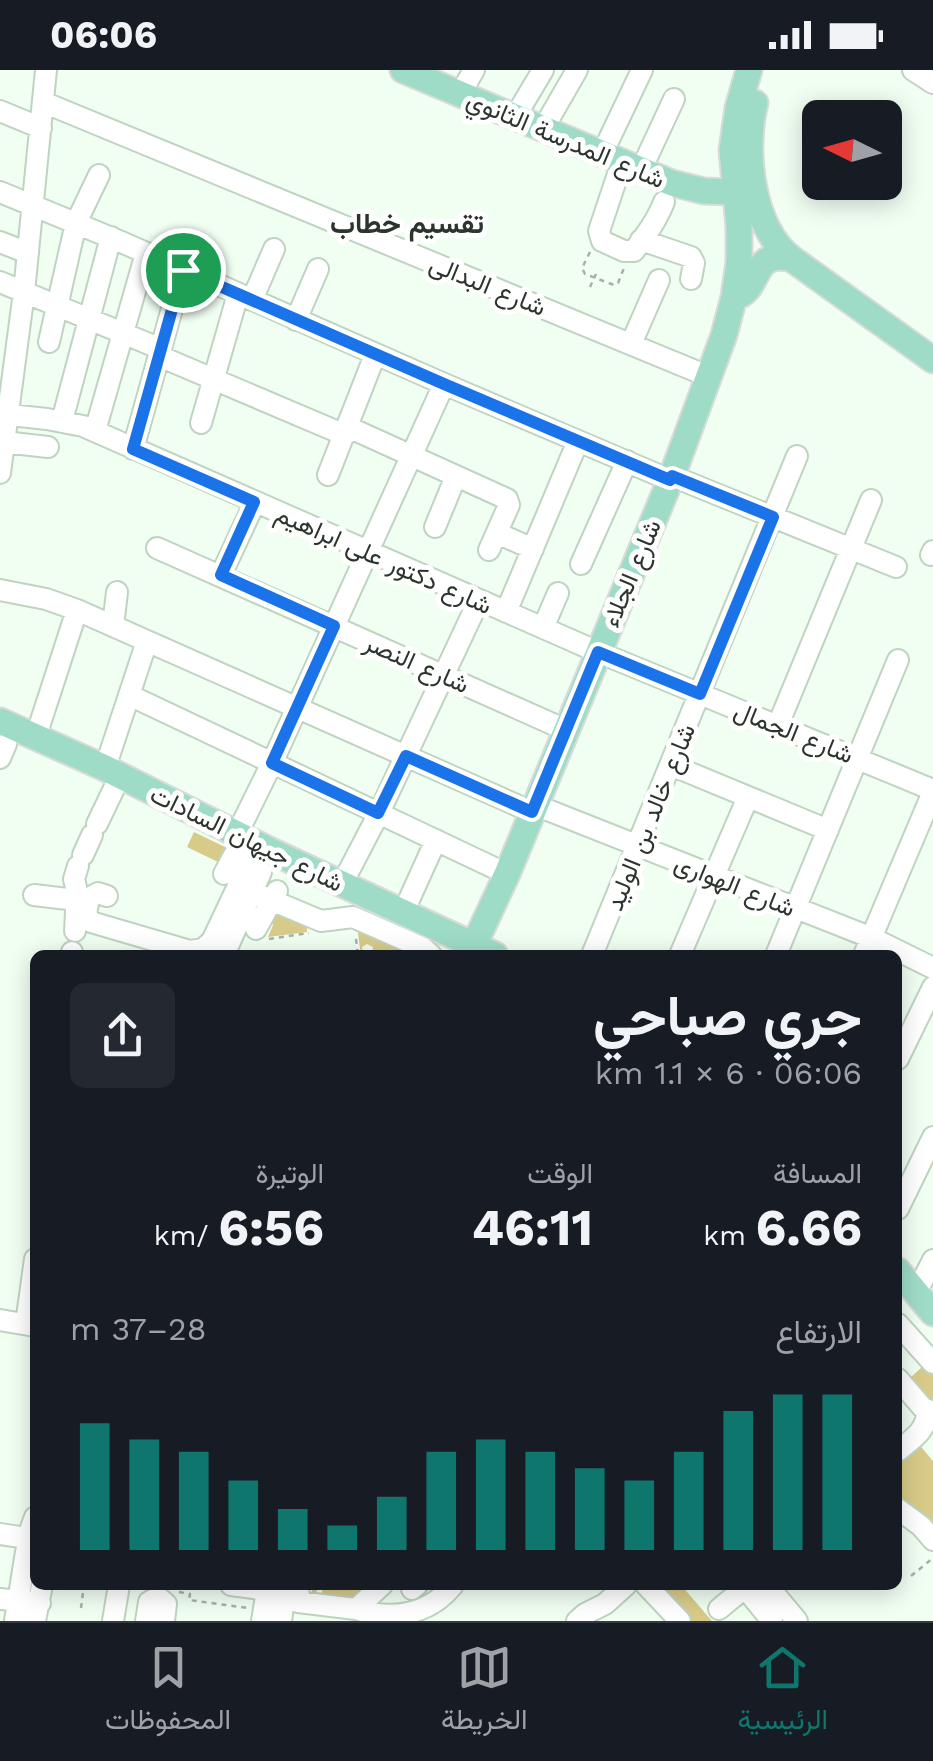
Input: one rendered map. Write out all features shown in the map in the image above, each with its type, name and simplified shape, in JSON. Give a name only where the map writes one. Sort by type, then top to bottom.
[{"type":"main road","name":"شارع الجلاء","points":[[749,70],[745,109],[751,170],[757,201],[779,246],[933,360]]},
{"type":"main road","name":"شارع الجلاء","points":[[475,949],[710,377],[734,296],[739,262],[732,150],[745,109],[766,70]]},
{"type":"main road","name":"شارع المدرسة الثانوي","points":[[415,72],[621,162],[668,194],[734,192]]},
{"type":"main road","points":[[734,296],[745,293],[767,260],[779,256],[792,259]]},
{"type":"main road","name":"شارع جيهان السادات","points":[[8,738],[113,772],[248,854],[342,884],[475,949]]},
{"type":"main road","points":[[902,1276],[925,1303]]},
{"type":"street","points":[[0,473],[4,415],[24,292],[46,70]]},
{"type":"street","points":[[460,94],[474,70]]},
{"type":"street","points":[[515,117],[542,70]]},
{"type":"street","points":[[543,129],[577,70]]},
{"type":"street","points":[[914,70],[933,83]]},
{"type":"street","points":[[635,72],[621,162],[599,234],[606,243],[691,256],[691,279]]},
{"type":"street","points":[[621,162],[674,99]]},
{"type":"street","name":"شارع البدالى","points":[[44,102],[710,377]]},
{"type":"street","points":[[0,111],[41,128]]},
{"type":"street","points":[[49,342],[76,223],[99,174]]},
{"type":"street","points":[[0,192],[627,462],[896,567]]},
{"type":"street","points":[[636,246],[656,222],[668,194]]},
{"type":"street","points":[[62,421],[111,238]]},
{"type":"street","points":[[0,242],[28,254]]},
{"type":"street","points":[[201,423],[245,297],[274,250]]},
{"type":"street","points":[[95,432],[146,253]]},
{"type":"street","points":[[296,320],[318,268]]},
{"type":"street","points":[[133,449],[183,270]]},
{"type":"street","points":[[631,344],[660,280]]},
{"type":"street","points":[[0,282],[123,333],[214,379],[412,456],[507,499],[509,505],[493,541],[532,549]]},
{"type":"street","points":[[328,475],[376,355]]},
{"type":"street","points":[[196,950],[212,940],[248,854],[272,763],[444,384]]},
{"type":"street","name":"شارع دكتور على ابراهيم","points":[[4,415],[62,421],[95,432],[598,652]]},
{"type":"street","points":[[506,612],[578,441]]},
{"type":"street","points":[[4,442],[48,447]]},
{"type":"street","name":"شارع خالد بن الوليد","points":[[594,950],[797,456]]},
{"type":"street","points":[[581,564],[627,462]]},
{"type":"street","points":[[435,528],[456,476]]},
{"type":"street","points":[[778,726],[870,500]]},
{"type":"street","points":[[221,575],[254,502]]},
{"type":"street","name":"شارع النصر","points":[[157,548],[566,730]]},
{"type":"street","name":"شارع الهوارى","points":[[0,590],[77,610],[406,756],[796,909],[868,946]]},
{"type":"street","points":[[114,626],[118,592]]},
{"type":"street","points":[[543,628],[558,593]]},
{"type":"street","points":[[342,884],[478,600]]},
{"type":"street","points":[[8,738],[77,610]]},
{"type":"street","points":[[76,940],[74,879],[113,772],[129,695],[147,641]]},
{"type":"street","name":"شارع الجمال","points":[[598,652],[933,791]]},
{"type":"street","points":[[778,950],[898,660]]},
{"type":"street","points":[[129,695],[507,874]]},
{"type":"street","points":[[671,765],[828,830]]},
{"type":"street","points":[[868,946],[933,791]]},
{"type":"street","points":[[682,950],[748,797]]},
{"type":"street","points":[[403,913],[436,840]]},
{"type":"street","points":[[248,854],[267,894],[324,921],[354,917],[425,950]]},
{"type":"street","points":[[256,929],[267,894]]},
{"type":"street","points":[[228,950],[267,894]]},
{"type":"street","points":[[34,895],[76,900]]},
{"type":"street","points":[[76,940],[91,896],[108,896]]},
{"type":"street","points":[[76,940],[96,924],[178,950]]},
{"type":"street","name":"شارع الهوارى","points":[[902,958],[933,968]]},
{"type":"street","points":[[902,1051],[933,987]]},
{"type":"street","points":[[902,1201],[933,1137]]},
{"type":"street","points":[[925,1303],[933,1260]]},
{"type":"street","points":[[0,1320],[30,1325]]},
{"type":"street","points":[[902,1333],[929,1359],[902,1376]]},
{"type":"street","points":[[902,1382],[930,1411],[921,1431],[902,1448]]},
{"type":"street","points":[[902,1518],[931,1534]]},
{"type":"street","points":[[0,1534],[30,1542]]},
{"type":"street","points":[[25,1605],[26,1552],[30,1546]]},
{"type":"street","points":[[122,1590],[137,1620]]},
{"type":"street","points":[[132,1590],[137,1620]]},
{"type":"street","points":[[246,1590],[284,1602],[409,1615],[424,1609],[447,1590]]},
{"type":"street","points":[[356,1609],[377,1590]]},
{"type":"street","points":[[577,1621],[597,1614],[621,1590]]},
{"type":"street","points":[[651,1590],[680,1621]]},
{"type":"street","points":[[719,1609],[741,1590]]},
{"type":"street","points":[[749,1590],[772,1621]]},
{"type":"street","points":[[771,1590],[797,1621]]},
{"type":"path","points":[[599,234],[582,270],[612,284],[618,283],[636,246]]},
{"type":"path","points":[[590,286],[595,276]]},
{"type":"path","points":[[256,929],[256,937],[261,940],[309,934],[309,916]]},
{"type":"path","points":[[911,1576],[933,1558]]},
{"type":"path","points":[[81,1608],[83,1590]]},
{"type":"path","points":[[176,1592],[190,1594],[189,1600],[284,1602]]},
{"type":"shaded area","points":[[194,832],[225,847],[218,862],[187,847]]},
{"type":"shaded area","points":[[271,910],[307,927],[307,932],[268,937],[273,925]]},
{"type":"shaded area","points":[[357,926],[411,950],[373,950],[367,944],[360,950]]},
{"type":"shaded area","points":[[921,1368],[933,1375],[933,1407],[910,1378]]},
{"type":"shaded area","points":[[917,1442],[933,1461],[933,1520],[928,1525],[902,1501],[902,1455]]},
{"type":"shaded area","points":[[322,1590],[362,1590],[351,1600],[322,1598]]},
{"type":"shaded area","points":[[685,1590],[712,1621],[687,1621],[664,1591]]},
{"type":"district","name":"تقسيم خطاب","points":[[407,223]]},
{"type":"route","points":[[183,270],[670,480],[672,476],[773,517],[700,694],[598,652],[532,812],[406,756],[378,813],[272,763],[334,626],[221,575],[254,502],[133,449],[183,270]]}]
